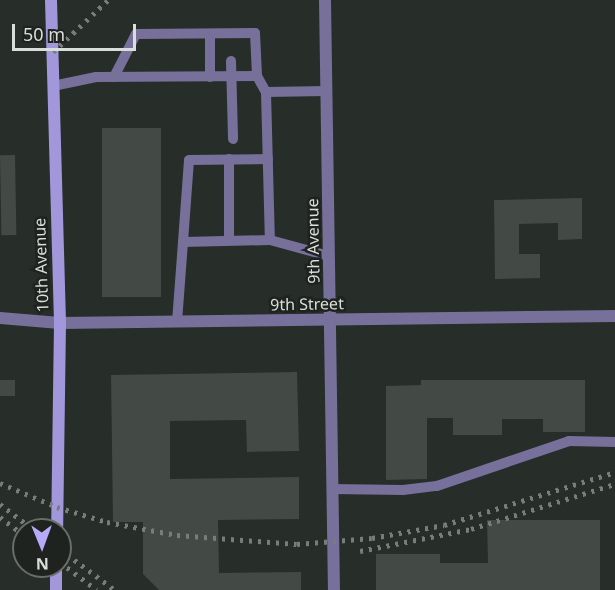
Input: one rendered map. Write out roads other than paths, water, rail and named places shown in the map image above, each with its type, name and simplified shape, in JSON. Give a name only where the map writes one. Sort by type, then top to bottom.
[{"type":"main road","name":"10th Avenue","points":[[51,0],[60,323],[57,518]]},
{"type":"street","name":"9th Avenue","points":[[325,0],[334,590]]},
{"type":"street","name":"9th Street","points":[[0,318],[60,323],[615,316]]},
{"type":"lane","points":[[114,77],[136,34],[210,34],[231,38],[255,33],[257,76],[266,92],[270,240]]},
{"type":"lane","points":[[210,34],[210,77]]},
{"type":"lane","points":[[231,61],[233,139]]},
{"type":"lane","points":[[53,86],[114,77],[257,76]]},
{"type":"lane","points":[[266,92],[327,90]]},
{"type":"lane","points":[[230,240],[232,158]]},
{"type":"lane","points":[[177,322],[189,160],[268,159]]},
{"type":"lane","points":[[183,242],[270,240],[329,256]]},
{"type":"lane","points":[[332,489],[403,490],[437,486],[569,441],[615,442]]},
{"type":"railway","points":[[53,52],[108,0]]},
{"type":"railway","points":[[0,483],[57,507],[107,522],[177,535],[297,544],[372,538],[444,525],[615,472]]},
{"type":"railway","points":[[360,551],[471,529],[615,484]]},
{"type":"railway","points":[[0,504],[18,518]]},
{"type":"railway","points":[[0,517],[12,526]]},
{"type":"railway","points":[[72,558],[115,590]]},
{"type":"railway","points":[[72,571],[97,590]]}]
